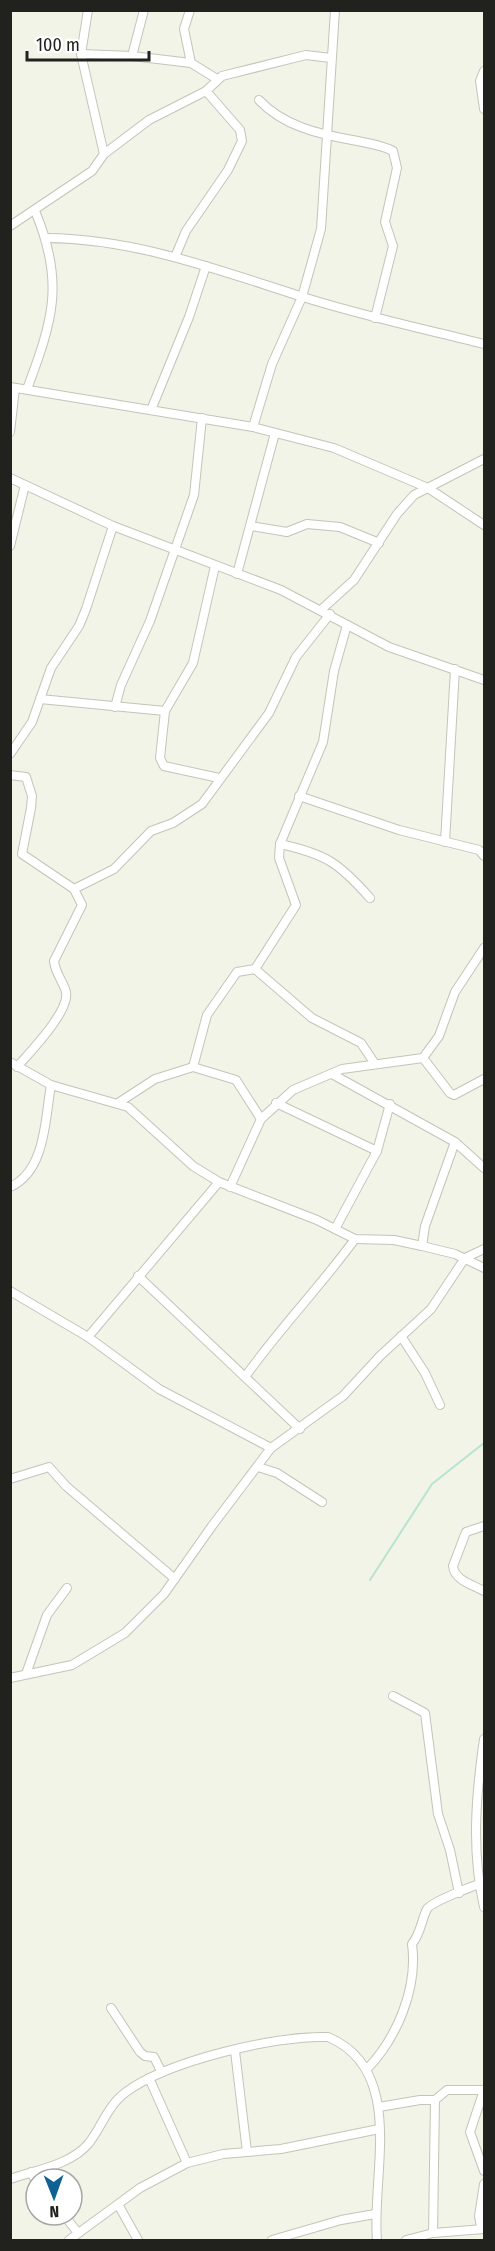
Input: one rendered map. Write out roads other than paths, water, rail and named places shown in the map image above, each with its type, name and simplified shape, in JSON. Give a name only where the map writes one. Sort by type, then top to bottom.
[{"type":"street","points":[[88,10],[81,54],[104,154]]},
{"type":"street","points":[[132,56],[144,10]]},
{"type":"street","points":[[190,10],[184,28],[191,63]]},
{"type":"street","points":[[253,427],[272,364],[302,297],[321,229],[323,176],[329,136],[330,58],[336,12]]},
{"type":"street","points":[[81,54],[132,56],[191,63],[217,78]]},
{"type":"street","points":[[10,226],[92,171],[104,154],[149,120],[206,91],[217,78],[306,55],[330,58]]},
{"type":"street","points":[[484,71],[480,81],[484,109]]},
{"type":"street","points":[[175,257],[186,231],[228,170],[242,141],[240,130],[206,91]]},
{"type":"street","points":[[259,100],[272,115],[329,136],[385,146],[393,151],[397,168],[385,222],[393,246],[375,318]]},
{"type":"street","points":[[27,389],[51,322],[52,279],[47,238],[35,211]]},
{"type":"street","points":[[47,238],[110,242],[175,257],[375,318],[484,344]]},
{"type":"street","points":[[151,410],[189,317],[206,266]]},
{"type":"street","points":[[10,432],[13,387],[253,427],[334,448],[428,488],[484,525]]},
{"type":"street","points":[[115,707],[121,685],[150,621],[197,483],[202,418]]},
{"type":"street","points":[[237,574],[275,433]]},
{"type":"street","points":[[322,609],[354,580],[405,503],[414,495],[484,459]]},
{"type":"street","points":[[10,478],[113,526],[322,609],[389,647],[484,680]]},
{"type":"street","points":[[10,546],[26,485]]},
{"type":"street","points":[[251,525],[286,532],[306,524],[340,527],[379,543]]},
{"type":"street","points":[[10,754],[32,722],[51,668],[79,626],[87,609],[113,526]]},
{"type":"street","points":[[215,566],[193,663],[165,711],[161,763],[219,778]]},
{"type":"street","points":[[74,889],[114,869],[151,831],[172,823],[202,804],[269,712],[291,664],[330,614]]},
{"type":"street","points":[[193,1066],[207,1015],[237,972],[255,969],[296,905],[279,858],[280,844],[323,742],[334,671],[347,625]]},
{"type":"street","points":[[446,842],[455,669]]},
{"type":"street","points":[[40,699],[165,711]]},
{"type":"street","points":[[10,775],[26,777],[32,796],[22,854],[74,889],[82,900],[81,911],[54,961],[66,992],[65,1004],[54,1023],[14,1065],[51,1085],[117,1103],[137,1113],[193,1166],[219,1182],[355,1239],[393,1240],[422,1246],[465,1258],[484,1268]]},
{"type":"street","points":[[299,796],[388,827],[483,851]]},
{"type":"street","points":[[280,844],[314,851],[323,856],[344,870],[370,898]]},
{"type":"street","points":[[231,1187],[261,1119],[276,1103],[302,1085],[349,1067],[423,1058],[440,1036],[455,992],[484,948]]},
{"type":"street","points":[[255,969],[312,1018],[360,1043],[375,1064]]},
{"type":"street","points":[[423,1058],[454,1095],[484,1079]]},
{"type":"street","points":[[117,1103],[155,1079],[193,1066],[236,1080],[261,1119]]},
{"type":"street","points":[[332,1074],[390,1104],[455,1142],[484,1168]]},
{"type":"street","points":[[10,1187],[26,1178],[38,1155],[51,1085]]},
{"type":"street","points":[[276,1103],[377,1151]]},
{"type":"street","points":[[335,1229],[377,1151],[390,1104]]},
{"type":"street","points":[[422,1246],[425,1226],[455,1142]]},
{"type":"street","points":[[88,1337],[219,1182]]},
{"type":"street","points":[[244,1377],[278,1331],[313,1295],[355,1239]]},
{"type":"street","points":[[10,1678],[72,1665],[108,1644],[153,1606],[271,1448],[343,1396],[401,1336],[435,1305],[465,1258],[484,1249]]},
{"type":"street","points":[[138,1276],[300,1429]]},
{"type":"street","points":[[10,1291],[88,1337],[159,1389],[271,1448]]},
{"type":"street","points":[[401,1336],[440,1404]]},
{"type":"street","points":[[10,1479],[49,1467],[66,1486],[175,1579]]},
{"type":"street","points":[[258,1467],[277,1473],[322,1502]]},
{"type":"street","points":[[484,1526],[466,1532],[453,1571],[459,1578],[484,1591]]},
{"type":"street","points":[[26,1674],[47,1616],[67,1588]]},
{"type":"street","points":[[393,1696],[425,1713],[438,1814],[459,1893]]},
{"type":"street","points":[[484,1739],[478,1787],[476,1834],[484,1906]]},
{"type":"street","points":[[367,2069],[390,2040],[399,2022],[415,1967],[412,1944],[419,1936],[428,1908],[439,1900],[482,1884]]},
{"type":"street","points":[[111,2008],[140,2052],[145,2056],[154,2057],[161,2071]]},
{"type":"street","points":[[44,2167],[78,2154],[90,2142],[116,2101],[161,2071],[273,2042],[328,2037],[367,2069],[380,2107],[375,2214],[377,2241]]},
{"type":"street","points":[[235,2051],[247,2152]]},
{"type":"street","points":[[149,2078],[187,2163]]},
{"type":"street","points":[[380,2107],[420,2100],[435,2100],[447,2090],[484,2090],[470,2132],[484,2171]]},
{"type":"street","points":[[433,2233],[435,2100]]},
{"type":"street","points":[[69,2241],[119,2206],[140,2188],[187,2163],[223,2154],[281,2150],[380,2129]]},
{"type":"street","points":[[406,2241],[433,2233],[483,2228],[479,2216],[484,2184]]},
{"type":"street","points":[[119,2206],[138,2241]]},
{"type":"street","points":[[272,2241],[322,2225],[375,2214]]},
{"type":"street","points":[[73,2227],[78,2233]]},
{"type":"waterway","points":[[370,1580],[432,1484],[484,1443]]}]
